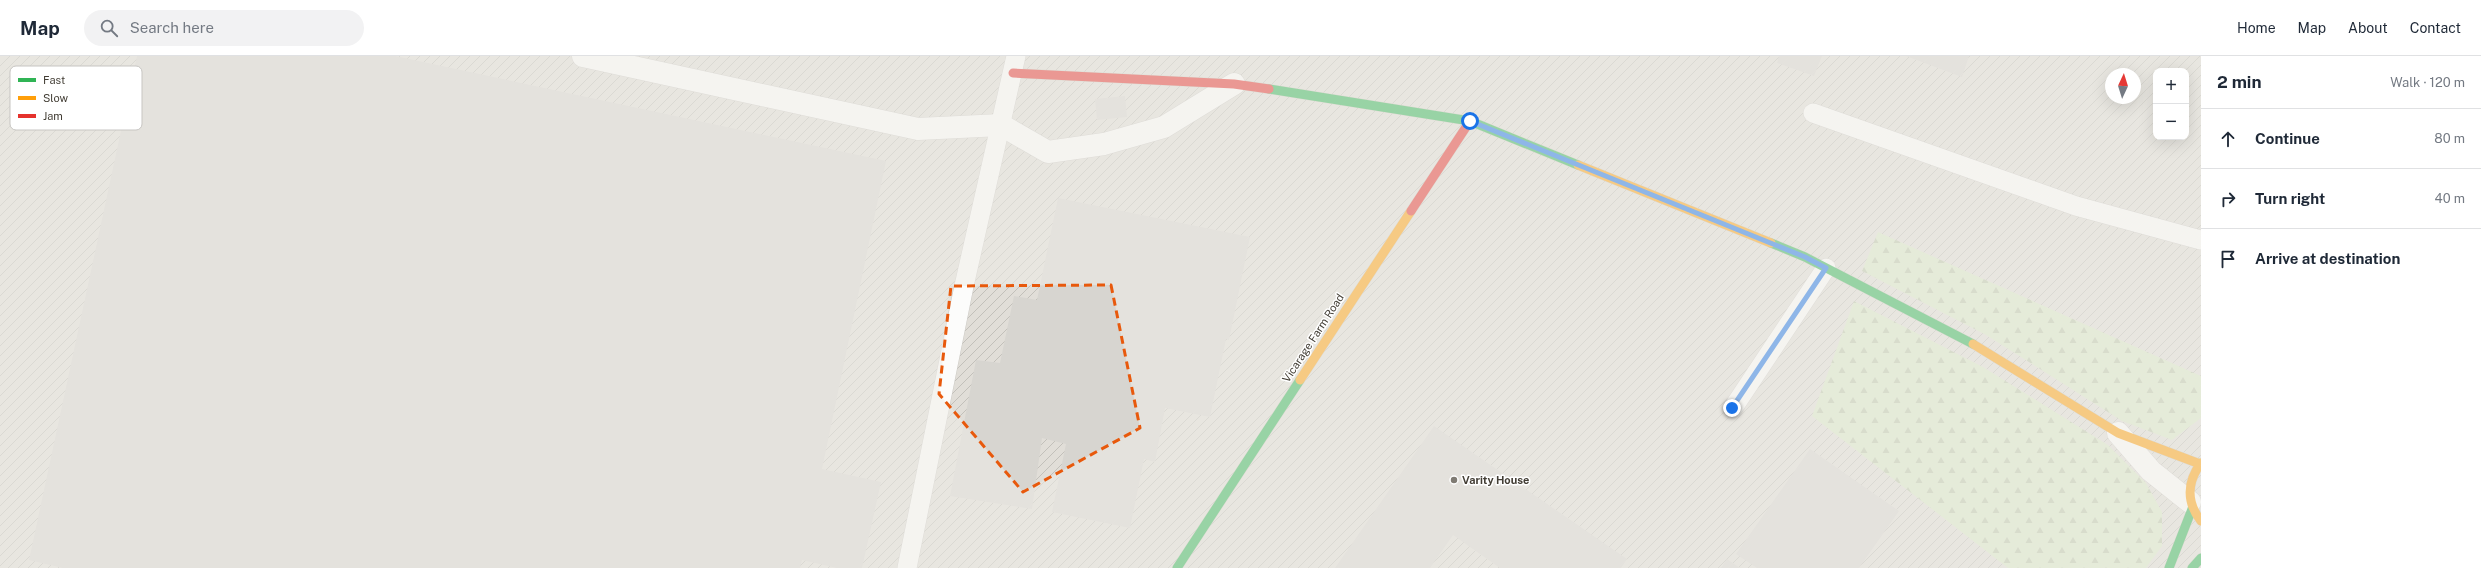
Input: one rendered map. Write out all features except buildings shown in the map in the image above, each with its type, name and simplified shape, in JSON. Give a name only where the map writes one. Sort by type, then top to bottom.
[{"type":"street","points":[[583,56],[918,129],[1001,125],[1048,152],[1104,144],[1164,127],[1234,84]]},
{"type":"street","points":[[1015,65],[1234,84],[1470,121],[1798,254],[1988,352],[2118,433],[2201,463],[2192,475],[2189,488],[2191,505],[2169,568]]},
{"type":"street","name":"Vicarage Farm Road","points":[[1178,567],[1470,121]]},
{"type":"street","points":[[2118,433],[2151,471],[2191,505],[2201,521]]},
{"type":"street","points":[[2192,568],[2201,558]]},
{"type":"lane","points":[[907,568],[964,286],[1015,65]]},
{"type":"lane","points":[[1813,112],[2076,206],[2201,240]]},
{"type":"lane","points":[[1732,408],[1826,268]]},
{"type":"highlighted area","points":[[1111,285],[1140,428],[1023,492],[939,394],[951,286]]},
{"type":"shaded area","points":[[0,56],[2201,56],[2201,568],[0,568]]},
{"type":"green space","points":[[1878,232],[2201,376],[2201,418],[2172,440],[2122,421],[1986,335],[1862,271]]},
{"type":"green space","points":[[1854,301],[1983,367],[2108,445],[2146,483],[2162,512],[2162,546],[2146,568],[2008,568],[1812,416]]},
{"type":"traffic: fast","points":[[1269,89],[1470,121],[1578,165]]},
{"type":"traffic: fast","points":[[1771,243],[1805,257],[1973,344]]},
{"type":"traffic: fast","points":[[1177,568],[1300,380]]},
{"type":"traffic: fast","points":[[2169,568],[2192,509]]},
{"type":"traffic: fast","points":[[2192,568],[2201,558]]},
{"type":"traffic: slow","points":[[1578,165],[1771,243]]},
{"type":"traffic: slow","points":[[1300,380],[1411,211]]},
{"type":"traffic: slow","points":[[1973,344],[2118,433],[2200,464]]},
{"type":"traffic: slow","points":[[2201,463],[2193,477],[2190,492],[2193,507],[2201,521]]},
{"type":"traffic: jam","points":[[1013,73],[1234,84],[1269,89]]},
{"type":"traffic: jam","points":[[1411,211],[1470,121]]},
{"type":"place","name":"Varity House","points":[[1454,480]]},
{"type":"route","points":[[1470,121],[1805,257],[1826,268],[1732,408]]}]
